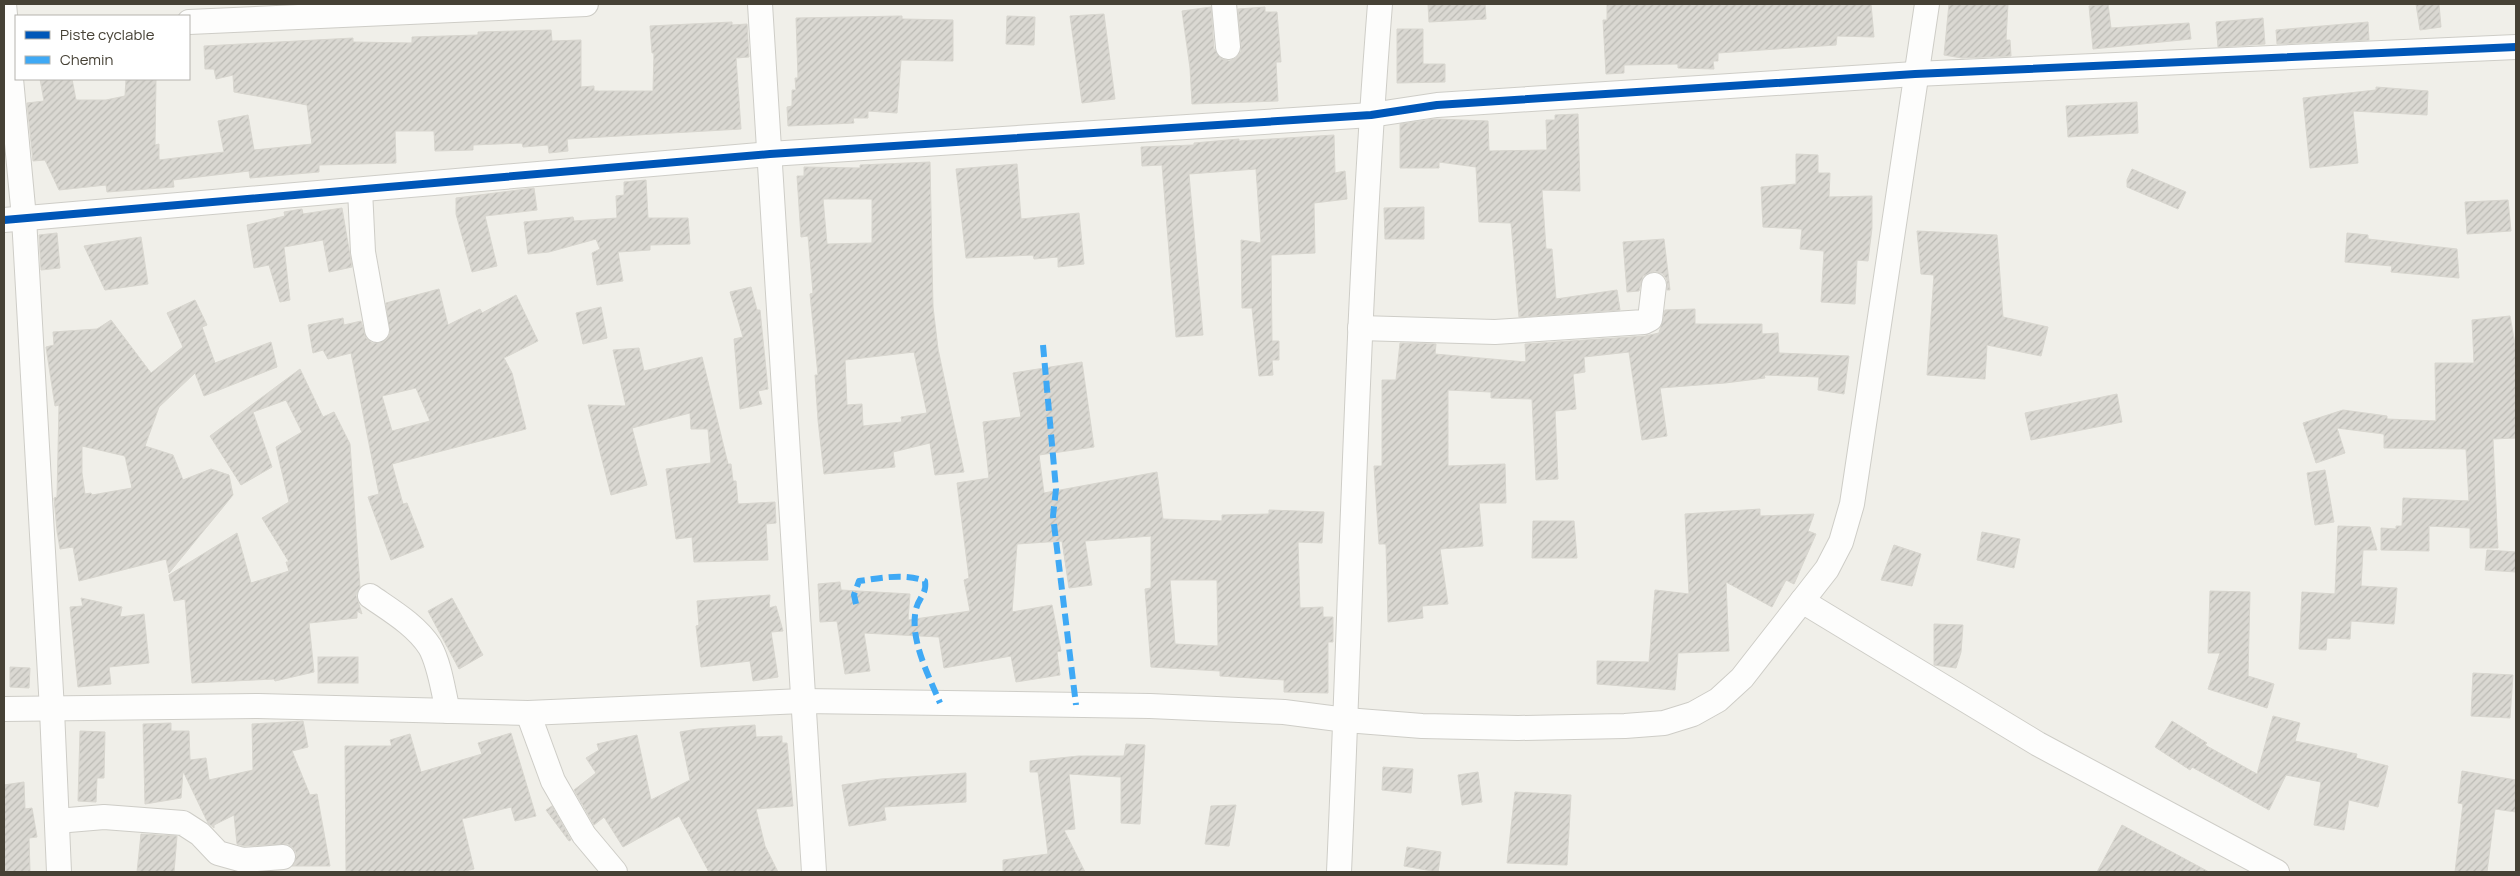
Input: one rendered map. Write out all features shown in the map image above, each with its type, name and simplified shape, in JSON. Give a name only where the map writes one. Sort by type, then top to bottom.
[{"type":"street","points":[[4,4],[9,31],[14,219],[52,710],[59,872]]},
{"type":"street","points":[[190,22],[586,4]]},
{"type":"street","points":[[760,4],[814,872]]},
{"type":"street","points":[[1224,4],[1228,47]]},
{"type":"street","points":[[1339,872],[1360,328],[1371,115],[1380,4]]},
{"type":"street","points":[[4,709],[52,710],[258,706],[528,713],[803,701],[1150,706],[1284,712],[1403,725],[1518,728],[1664,723],[1693,714],[1718,700],[1742,678],[1827,569],[1842,542],[1852,504],[1927,4]]},
{"type":"street","points":[[14,219],[770,154],[1371,115],[1437,105],[1915,74],[2516,46]]},
{"type":"street","points":[[360,190],[363,252],[377,330]]},
{"type":"street","points":[[1360,328],[1495,332],[1644,322],[1650,319],[1652,314],[1654,285]]},
{"type":"street","points":[[370,596],[406,623],[429,646],[435,657],[448,711]]},
{"type":"street","points":[[1802,601],[2038,744],[2277,872]]},
{"type":"street","points":[[528,713],[553,781],[584,835],[615,872]]},
{"type":"street","points":[[57,821],[104,817],[183,823],[200,834],[218,853],[243,860],[283,857]]},
{"type":"building","points":[[1428,4],[1485,4],[1486,19],[1429,22]]},
{"type":"building","points":[[1607,4],[1871,4],[1874,37],[1837,36],[1836,45],[1718,53],[1718,61],[1713,61],[1714,69],[1678,68],[1678,64],[1624,65],[1624,73],[1606,74],[1603,20],[1607,20]]},
{"type":"building","points":[[1949,4],[2008,4],[2006,40],[2010,40],[2011,56],[1962,58],[1944,55]]},
{"type":"building","points":[[2108,4],[2111,28],[2189,23],[2191,39],[2093,49],[2089,6]]},
{"type":"building","points":[[2416,4],[2439,4],[2441,27],[2420,30]]},
{"type":"building","points":[[1211,7],[1214,49],[1222,59],[1229,61],[1236,58],[1241,52],[1238,9],[1265,7],[1265,12],[1277,12],[1281,62],[1276,62],[1278,101],[1192,104],[1190,68],[1182,11]]},
{"type":"building","points":[[1104,14],[1115,99],[1082,103],[1070,16]]},
{"type":"building","points":[[902,16],[902,19],[953,20],[953,61],[901,60],[897,113],[868,111],[868,118],[853,118],[854,123],[788,126],[787,107],[792,106],[792,90],[796,90],[795,78],[798,78],[796,18]]},
{"type":"building","points":[[1007,16],[1035,17],[1034,45],[1006,44]]},
{"type":"building","points":[[2263,18],[2265,44],[2218,47],[2216,22]]},
{"type":"building","points":[[732,22],[732,25],[747,24],[749,57],[736,58],[741,129],[567,139],[568,151],[549,153],[548,145],[523,147],[522,143],[473,145],[473,150],[435,151],[434,131],[395,131],[396,163],[319,165],[319,172],[250,178],[249,171],[173,180],[174,187],[107,192],[106,185],[59,190],[45,160],[33,161],[27,103],[44,101],[40,80],[72,80],[76,100],[106,100],[125,96],[126,80],[156,80],[155,145],[159,144],[159,160],[224,152],[218,121],[248,115],[254,150],[312,144],[307,105],[234,92],[233,75],[216,79],[214,69],[205,69],[204,46],[353,38],[353,42],[412,43],[412,37],[478,35],[478,32],[551,30],[552,41],[581,40],[581,87],[594,86],[594,91],[653,91],[654,53],[652,53],[650,26]]},
{"type":"building","points":[[2368,22],[2369,40],[2277,44],[2276,30]]},
{"type":"building","points":[[1397,29],[1423,29],[1423,64],[1445,64],[1445,82],[1397,83]]},
{"type":"building","points":[[2376,87],[2428,91],[2427,115],[2353,111],[2358,163],[2310,168],[2303,98],[2376,90]]},
{"type":"building","points":[[2137,102],[2138,133],[2068,137],[2066,106]]},
{"type":"building","points":[[1578,114],[1580,191],[1542,190],[1546,249],[1552,249],[1556,299],[1617,290],[1620,310],[1519,317],[1511,223],[1479,222],[1476,167],[1439,162],[1439,168],[1400,168],[1400,124],[1435,119],[1488,121],[1489,151],[1547,150],[1546,120],[1555,120],[1555,115]]},
{"type":"building","points":[[1334,135],[1335,173],[1345,171],[1347,199],[1314,203],[1315,253],[1271,255],[1272,341],[1279,341],[1279,360],[1272,360],[1273,375],[1259,376],[1252,308],[1242,308],[1241,240],[1261,243],[1256,169],[1189,174],[1203,335],[1176,337],[1162,165],[1142,166],[1141,147],[1194,145],[1194,143],[1239,139],[1239,141]]},
{"type":"building","points":[[1796,154],[1818,155],[1818,173],[1830,173],[1829,197],[1872,196],[1872,228],[1868,261],[1857,260],[1855,304],[1821,302],[1824,251],[1800,249],[1802,229],[1763,227],[1761,187],[1796,184]]},
{"type":"building","points":[[930,162],[933,307],[938,349],[964,472],[935,475],[930,443],[893,452],[895,467],[824,474],[818,420],[815,375],[818,375],[810,294],[813,293],[808,236],[801,237],[797,176],[804,176],[804,167],[860,168],[860,165]],"holes":[[[823,199],[872,199],[872,243],[827,244]],[[914,352],[927,413],[901,417],[902,422],[863,426],[862,404],[847,405],[845,360]]]},
{"type":"building","points":[[1017,164],[1021,219],[1079,213],[1084,264],[1058,267],[1058,257],[1034,259],[1033,255],[966,258],[956,169]]},
{"type":"building","points":[[2132,169],[2186,192],[2178,209],[2127,187],[2127,180]]},
{"type":"building","points":[[646,180],[648,218],[688,218],[690,244],[650,245],[650,250],[618,252],[623,281],[597,285],[592,253],[600,249],[596,239],[549,252],[528,254],[524,222],[573,217],[574,221],[617,218],[616,196],[624,195],[624,182]]},
{"type":"building","points":[[534,188],[537,210],[485,216],[497,266],[472,272],[456,214],[456,198]]},
{"type":"building","points":[[2508,200],[2511,231],[2467,234],[2465,202]]},
{"type":"building","points":[[1424,207],[1424,239],[1385,239],[1384,208]]},
{"type":"building","points":[[342,208],[352,267],[329,272],[323,240],[284,247],[290,300],[280,302],[269,265],[254,268],[247,225],[285,216],[284,212],[302,209],[303,214]]},
{"type":"building","points":[[1917,231],[1997,235],[2003,317],[2048,327],[2041,356],[1987,345],[1985,379],[1927,375],[1934,275],[1921,274]]},
{"type":"building","points":[[57,233],[60,268],[41,270],[39,235]]},
{"type":"building","points":[[2347,233],[2368,235],[2368,239],[2457,249],[2459,278],[2391,272],[2392,266],[2345,262]]},
{"type":"building","points":[[141,237],[148,284],[105,290],[84,246]]},
{"type":"building","points":[[1664,239],[1670,290],[1667,290],[1667,280],[1663,274],[1655,271],[1643,276],[1639,291],[1627,292],[1623,242]]},
{"type":"building","points":[[751,287],[757,310],[760,310],[768,389],[758,391],[762,404],[740,409],[734,339],[743,337],[730,292]]},
{"type":"building","points":[[439,289],[448,325],[480,309],[482,313],[516,295],[538,341],[504,358],[512,373],[526,429],[392,464],[403,504],[407,503],[424,547],[391,560],[368,497],[379,494],[351,353],[328,359],[323,350],[313,353],[308,325],[343,318],[344,325],[361,321],[366,338],[372,343],[380,343],[386,340],[390,334],[386,303]],"holes":[[[416,388],[430,421],[392,431],[382,396]]]},
{"type":"building","points":[[195,300],[207,325],[202,327],[215,363],[271,342],[277,367],[204,396],[195,373],[159,407],[145,446],[173,455],[183,480],[211,469],[229,475],[233,495],[169,573],[166,559],[79,581],[73,547],[60,549],[57,531],[54,498],[57,497],[59,405],[55,406],[46,347],[54,345],[53,332],[97,329],[111,320],[151,373],[183,347],[167,313]],"holes":[[[82,446],[125,456],[132,488],[92,495],[91,493],[85,494],[82,473]]]},
{"type":"building","points":[[601,307],[607,338],[583,344],[576,313]]},
{"type":"building","points":[[1695,309],[1695,324],[1762,324],[1762,334],[1778,333],[1779,353],[1849,356],[1844,394],[1818,390],[1819,377],[1764,375],[1765,378],[1660,388],[1667,436],[1642,440],[1629,352],[1584,357],[1585,372],[1573,374],[1576,409],[1555,411],[1558,479],[1536,480],[1532,399],[1491,398],[1491,392],[1448,390],[1448,466],[1505,464],[1506,503],[1479,503],[1483,546],[1440,549],[1448,604],[1422,606],[1423,618],[1388,622],[1386,544],[1379,544],[1374,466],[1382,466],[1382,380],[1396,380],[1400,343],[1436,344],[1435,354],[1526,362],[1525,344],[1645,336],[1659,333],[1665,310]]},
{"type":"building","points":[[2510,316],[2516,350],[2516,438],[2493,439],[2498,548],[2470,548],[2470,528],[2429,526],[2429,551],[2381,550],[2381,528],[2396,529],[2396,526],[2402,526],[2403,498],[2469,501],[2466,449],[2384,448],[2384,434],[2337,428],[2345,453],[2316,463],[2303,423],[2343,410],[2387,416],[2387,419],[2436,421],[2435,363],[2474,363],[2472,320]]},
{"type":"building","points":[[639,348],[644,371],[702,357],[728,464],[731,464],[733,481],[736,481],[738,504],[775,502],[776,523],[766,524],[768,560],[694,562],[692,537],[676,539],[666,469],[711,463],[708,429],[691,429],[690,413],[632,428],[647,485],[611,495],[588,405],[626,406],[613,350]]},
{"type":"building","points":[[1082,362],[1094,447],[1039,455],[1044,493],[1157,472],[1163,519],[1222,521],[1222,515],[1269,514],[1269,510],[1324,512],[1322,543],[1298,542],[1300,608],[1323,607],[1323,617],[1333,617],[1333,642],[1328,642],[1328,693],[1284,692],[1284,680],[1220,676],[1220,671],[1151,667],[1145,589],[1151,588],[1151,536],[1085,541],[1092,585],[1069,588],[1062,541],[1017,544],[1012,612],[1052,605],[1061,651],[1057,652],[1060,675],[1016,682],[1011,656],[944,668],[939,637],[864,633],[870,671],[845,674],[837,621],[820,622],[818,584],[840,582],[841,590],[910,594],[908,620],[970,611],[964,580],[969,578],[957,483],[989,478],[983,422],[1021,417],[1013,373]],"holes":[[[1170,580],[1217,580],[1218,646],[1175,644]]]},
{"type":"building","points":[[300,369],[323,417],[334,412],[350,444],[360,587],[356,595],[362,614],[357,611],[357,618],[309,623],[314,672],[275,681],[274,679],[192,683],[185,599],[174,601],[169,575],[237,533],[251,583],[289,571],[286,562],[289,562],[262,518],[289,502],[276,447],[302,432],[286,400],[253,412],[272,467],[241,485],[210,436]]},
{"type":"building","points":[[2117,394],[2122,422],[2031,440],[2025,413]]},
{"type":"building","points":[[2325,470],[2334,522],[2315,525],[2307,473]]},
{"type":"building","points":[[1760,509],[1760,516],[1814,514],[1808,531],[1816,534],[1794,584],[1786,580],[1772,607],[1726,582],[1729,651],[1678,653],[1675,690],[1597,684],[1597,661],[1649,662],[1655,590],[1689,594],[1685,514]]},
{"type":"building","points":[[1533,521],[1574,521],[1577,558],[1532,558]]},
{"type":"building","points":[[2338,526],[2370,527],[2377,550],[2363,550],[2361,586],[2397,588],[2394,624],[2351,621],[2350,639],[2327,638],[2326,650],[2299,649],[2302,592],[2335,594]]},
{"type":"building","points":[[1982,532],[2020,539],[2014,568],[1977,560]]},
{"type":"building","points":[[1894,545],[1921,554],[1912,586],[1881,580]]},
{"type":"building","points":[[2487,550],[2516,552],[2516,572],[2485,570]]},
{"type":"building","points":[[2210,591],[2250,592],[2248,676],[2274,684],[2267,708],[2208,689],[2220,653],[2208,653]]},
{"type":"building","points":[[770,595],[769,608],[776,606],[783,631],[771,632],[778,677],[753,681],[750,661],[701,667],[696,626],[699,625],[697,601]]},
{"type":"building","points":[[81,598],[122,607],[120,617],[144,614],[149,663],[109,667],[111,684],[78,687],[70,607],[83,606]]},
{"type":"building","points":[[452,598],[483,655],[459,669],[428,611]]},
{"type":"building","points":[[1934,624],[1963,625],[1961,652],[1956,668],[1934,665]]},
{"type":"building","points":[[318,657],[358,657],[358,683],[318,683]]},
{"type":"building","points":[[10,667],[30,668],[29,688],[10,687]]},
{"type":"building","points":[[2473,673],[2513,675],[2510,718],[2471,716]]},
{"type":"building","points":[[2273,716],[2300,723],[2295,741],[2357,754],[2356,758],[2388,766],[2378,807],[2349,800],[2344,830],[2314,825],[2321,782],[2286,775],[2269,810],[2192,767],[2190,770],[2155,747],[2172,721],[2207,743],[2205,745],[2257,774]]},
{"type":"building","points":[[303,721],[308,747],[292,751],[310,795],[317,794],[330,866],[292,866],[297,855],[288,844],[244,846],[237,844],[234,815],[214,825],[214,828],[208,823],[183,771],[181,798],[145,804],[143,724],[171,723],[171,731],[189,731],[190,760],[206,758],[209,780],[253,770],[252,724]]},
{"type":"building","points":[[755,725],[756,737],[782,736],[782,743],[787,743],[793,806],[756,809],[765,846],[778,872],[709,872],[679,816],[623,847],[604,817],[594,825],[574,790],[596,773],[586,758],[599,750],[597,744],[637,735],[651,800],[690,780],[680,732]]},
{"type":"building","points":[[80,731],[105,732],[104,778],[97,778],[96,802],[78,801]]},
{"type":"building","points":[[511,733],[536,816],[515,821],[511,807],[462,819],[474,869],[460,872],[346,872],[345,746],[392,746],[390,740],[410,734],[421,772],[482,754],[478,743]]},
{"type":"building","points":[[1126,744],[1145,745],[1140,824],[1121,823],[1121,777],[1069,774],[1075,829],[1064,830],[1085,872],[1003,872],[1003,860],[1048,854],[1038,772],[1030,772],[1030,761],[1079,756],[1124,756]]},
{"type":"building","points":[[1383,767],[1413,769],[1411,793],[1382,790]]},
{"type":"building","points":[[2462,771],[2516,780],[2516,812],[2495,809],[2487,872],[2455,872],[2463,804],[2458,803]]},
{"type":"building","points":[[1478,772],[1482,802],[1462,805],[1458,775]]},
{"type":"building","points":[[966,773],[966,802],[884,807],[886,820],[849,826],[842,785],[881,779]]},
{"type":"building","points":[[24,782],[25,809],[32,808],[37,837],[29,838],[30,872],[4,872],[4,785]]},
{"type":"building","points":[[1515,792],[1571,795],[1567,865],[1507,863]]},
{"type":"building","points":[[1236,805],[1229,846],[1205,844],[1211,806]]},
{"type":"building","points":[[552,806],[571,840],[569,841],[546,810]]},
{"type":"building","points":[[2122,825],[2209,872],[2097,872]]},
{"type":"building","points":[[141,834],[177,836],[174,872],[137,872]]},
{"type":"building","points":[[1407,847],[1441,852],[1438,872],[1404,866]]},
{"type":"marked path","points":[[1043,345],[1056,489],[1053,516],[1076,705]]},
{"type":"marked path","points":[[856,604],[854,595],[859,581],[901,577],[925,581],[924,592],[916,609],[915,633],[921,657],[940,703]]},
{"type":"cycle path","points":[[4,220],[770,154],[1371,115],[1437,105],[1915,74],[2516,47]]}]
